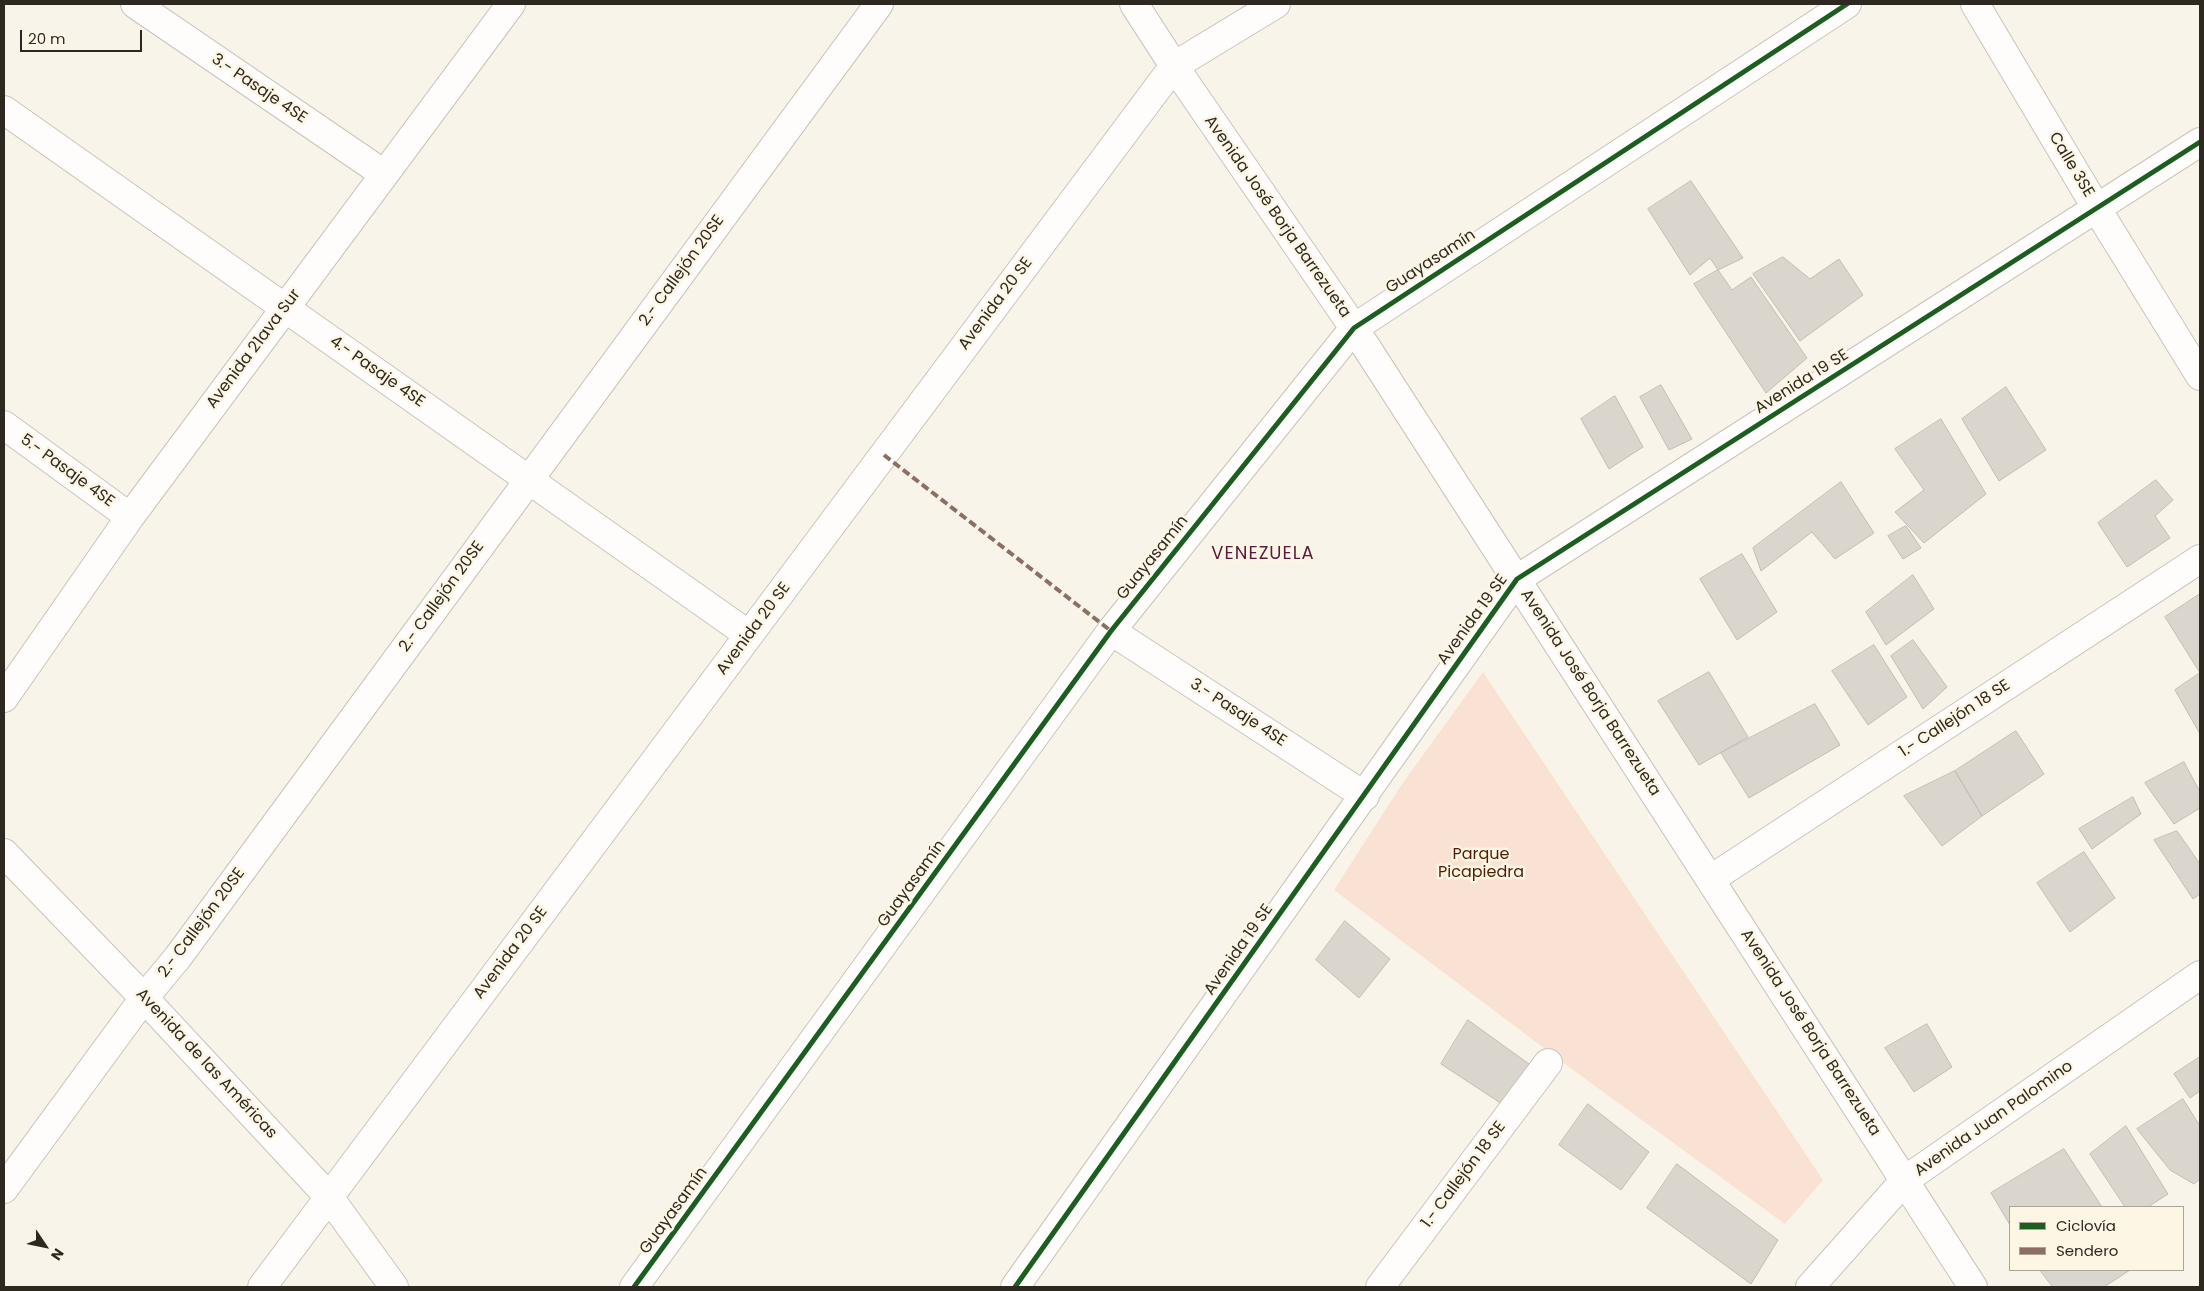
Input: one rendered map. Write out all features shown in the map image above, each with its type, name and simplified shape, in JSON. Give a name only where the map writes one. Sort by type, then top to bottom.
[{"type":"street","name":"3.- Pasaje 4SE","points":[[135,4],[384,174]]},
{"type":"street","name":"Avenida 21ava Sur","points":[[4,698],[130,517],[511,4]]},
{"type":"street","name":"2.- Callejón 20SE","points":[[4,1189],[144,998],[178,957],[528,479],[880,4]]},
{"type":"street","name":"Avenida José Borja Barrezueta","points":[[1134,4],[1174,66],[1354,328],[1906,1180],[1973,1287]]},
{"type":"street","name":"Avenida 20 SE","points":[[262,1287],[1174,66],[1276,4]]},
{"type":"street","name":"Guayasamín","points":[[634,1287],[1111,631],[1354,328],[1846,4]]},
{"type":"street","name":"Calle 3SE","points":[[1975,4],[2097,209],[2200,376]]},
{"type":"street","name":"4.- Pasaje 4SE","points":[[4,110],[749,635]]},
{"type":"street","name":"Avenida 19 SE","points":[[1015,1287],[1517,579],[2200,142]]},
{"type":"street","name":"5.- Pasaje 4SE","points":[[4,425],[130,517]]},
{"type":"street","name":"1.- Callejón 18 SE","points":[[1710,879],[2200,559]]},
{"type":"street","name":"3.- Pasaje 4SE","points":[[1111,631],[1364,796]]},
{"type":"street","name":"Avenida de las Américas","points":[[4,853],[144,998],[329,1197],[394,1287]]},
{"type":"street","name":"Avenida Juan Palomino","points":[[1810,1287],[1906,1180],[2200,975]]},
{"type":"street","name":"1.- Callejón 18 SE","points":[[1380,1287],[1548,1063]]},
{"type":"green space","name":"Parque Picapiedra","points":[[1483,672],[1823,1180],[1785,1224],[1573,1070],[1334,890],[1402,784]]},
{"type":"building","points":[[1691,181],[1743,258],[1718,270],[1710,258],[1690,275],[1648,209]]},
{"type":"building","points":[[1783,257],[1810,279],[1839,259],[1863,295],[1800,341],[1753,274]]},
{"type":"building","points":[[1718,270],[1732,290],[1751,277],[1807,358],[1766,393],[1694,284]]},
{"type":"building","points":[[1661,385],[1692,439],[1669,450],[1640,397]]},
{"type":"building","points":[[2006,387],[2046,450],[1999,481],[1962,419]]},
{"type":"building","points":[[1615,396],[1643,447],[1609,469],[1581,419]]},
{"type":"building","points":[[1941,419],[1986,494],[1924,543],[1895,512],[1924,490],[1895,449]]},
{"type":"building","points":[[2156,480],[2173,500],[2155,516],[2170,538],[2127,567],[2098,523]]},
{"type":"building","points":[[1841,482],[1874,533],[1835,559],[1812,532],[1761,571],[1753,548]]},
{"type":"building","points":[[1906,526],[1921,548],[1903,559],[1888,536]]},
{"type":"building","points":[[1742,554],[1777,612],[1737,640],[1700,579]]},
{"type":"building","points":[[1913,575],[1934,609],[1886,645],[1866,612]]},
{"type":"building","points":[[2200,594],[2200,673],[2165,617]]},
{"type":"building","points":[[1913,640],[1947,687],[1923,709],[1891,656]]},
{"type":"building","points":[[1874,645],[1907,697],[1868,725],[1832,671]]},
{"type":"building","points":[[1709,672],[1748,737],[1699,765],[1658,701]]},
{"type":"building","points":[[2200,673],[2200,734],[2175,690]]},
{"type":"building","points":[[1815,704],[1840,745],[1749,798],[1721,753]]},
{"type":"building","points":[[2016,731],[2044,774],[1982,816],[1955,771]]},
{"type":"building","points":[[2184,762],[2200,792],[2200,808],[2174,824],[2145,783]]},
{"type":"building","points":[[1955,771],[1982,816],[1942,846],[1904,796]]},
{"type":"building","points":[[2133,797],[2141,814],[2092,849],[2079,829]]},
{"type":"building","points":[[2177,831],[2200,864],[2200,894],[2193,899],[2154,840]]},
{"type":"building","points":[[2084,852],[2115,898],[2070,932],[2037,883]]},
{"type":"building","points":[[1345,921],[1390,959],[1359,998],[1316,960]]},
{"type":"building","points":[[1468,1020],[1529,1064],[1502,1104],[1441,1064]]},
{"type":"building","points":[[1927,1024],[1952,1067],[1914,1092],[1885,1048]]},
{"type":"building","points":[[2200,1057],[2200,1091],[2190,1098],[2174,1074]]},
{"type":"building","points":[[2183,1099],[2200,1126],[2200,1179],[2194,1184],[2170,1170],[2137,1129]]},
{"type":"building","points":[[1588,1104],[1649,1152],[1621,1190],[1559,1145]]},
{"type":"building","points":[[2126,1126],[2168,1194],[2150,1206],[2124,1206],[2090,1154]]},
{"type":"building","points":[[2064,1149],[2101,1206],[2009,1206],[2009,1223],[1991,1193]]},
{"type":"building","points":[[1677,1164],[1778,1240],[1751,1284],[1647,1208]]},
{"type":"building","points":[[2041,1271],[2128,1271],[2104,1287],[2053,1287]]},
{"type":"marked path","points":[[884,455],[1111,631]]},
{"type":"cycle path","points":[[634,1287],[1111,631],[1354,328],[1847,4]]},
{"type":"cycle path","points":[[1015,1287],[1517,579],[2200,142]]},
{"type":"district","name":"VENEZUELA","points":[[1263,554]]}]
